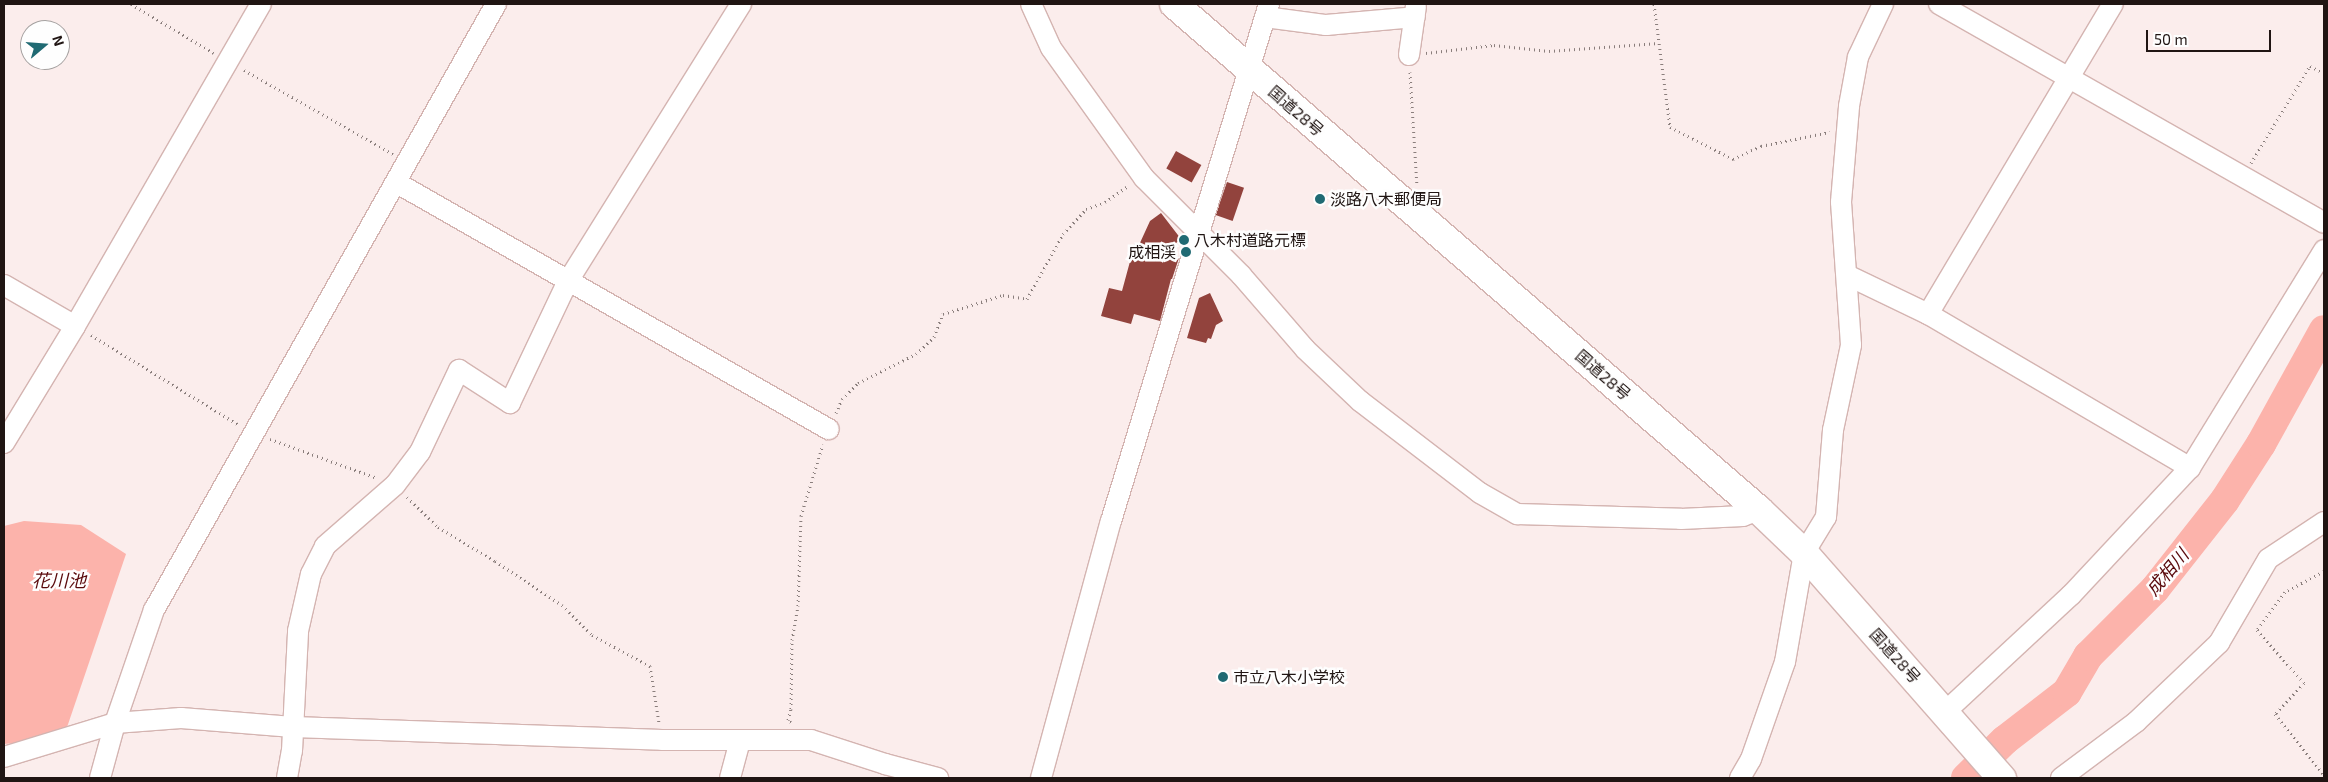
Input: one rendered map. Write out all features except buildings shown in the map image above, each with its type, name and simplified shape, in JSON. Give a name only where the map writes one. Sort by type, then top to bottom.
[{"type":"highway","name":"国道28号","points":[[1174,4],[1249,71],[1759,510],[1804,553],[2002,778]]},
{"type":"street","points":[[4,444],[75,326],[260,4]]},
{"type":"street","points":[[100,778],[115,723],[154,610],[408,163],[496,4]]},
{"type":"street","points":[[287,778],[292,751],[298,631],[311,574],[325,546],[394,485],[420,452],[459,370],[510,403],[568,281],[741,4]]},
{"type":"street","points":[[1030,4],[1051,48],[1144,178],[1241,275],[1305,349],[1360,401],[1480,493],[1517,514],[1682,519],[1743,516],[1759,510]]},
{"type":"street","points":[[1740,778],[1752,759],[1785,662],[1804,553],[1826,518],[1833,430],[1851,345],[1841,202],[1849,106],[1858,56],[1882,4]]},
{"type":"street","points":[[1939,4],[2324,223]]},
{"type":"street","points":[[1928,314],[2113,4]]},
{"type":"street","points":[[1041,778],[1111,521],[1267,10],[1326,25],[1416,10],[1409,56]]},
{"type":"street","points":[[396,184],[829,428]]},
{"type":"street","points":[[1951,718],[2071,595],[2190,468],[2324,250]]},
{"type":"street","points":[[1847,274],[1928,314],[2190,468]]},
{"type":"street","points":[[4,285],[75,326]]},
{"type":"street","points":[[2061,778],[2136,722],[2219,643],[2268,560],[2324,522]]},
{"type":"street","points":[[4,757],[115,723],[181,718],[293,727],[662,740],[811,740],[938,778]]},
{"type":"street","points":[[730,778],[740,741]]},
{"type":"path","points":[[131,4],[408,163]]},
{"type":"path","points":[[1654,4],[1670,127],[1733,159],[1762,146],[1848,128]]},
{"type":"path","points":[[1418,216],[1409,56],[1494,46],[1549,51],[1659,43]]},
{"type":"path","points":[[2243,177],[2310,66],[2324,73]]},
{"type":"path","points":[[811,740],[788,720],[791,709],[792,640],[798,606],[801,516],[829,428],[842,399],[858,383],[916,354],[934,336],[943,314],[1003,295],[1027,299],[1063,234],[1086,209],[1105,202],[1121,190],[1144,178]]},
{"type":"path","points":[[75,326],[253,433],[394,485],[438,527],[495,560],[562,605],[592,635],[650,666],[662,740]]},
{"type":"path","points":[[2324,571],[2285,592],[2257,630],[2304,683],[2274,714],[2324,774]]},
{"type":"water","name":"花川池","points":[[24,521],[81,525],[126,554],[63,739],[4,744],[4,526]]},
{"type":"waterway","name":"成相川","points":[[1966,778],[2005,740],[2067,692],[2088,656],[2155,589],[2225,500],[2261,444],[2324,330]]},
{"type":"place","name":"淡路八木郵便局","points":[[1320,199]]},
{"type":"place","name":"八木村道路元標","points":[[1184,240]]},
{"type":"place","name":"成相渓","points":[[1186,252]]},
{"type":"place","name":"市立八木小学校","points":[[1223,677]]}]
